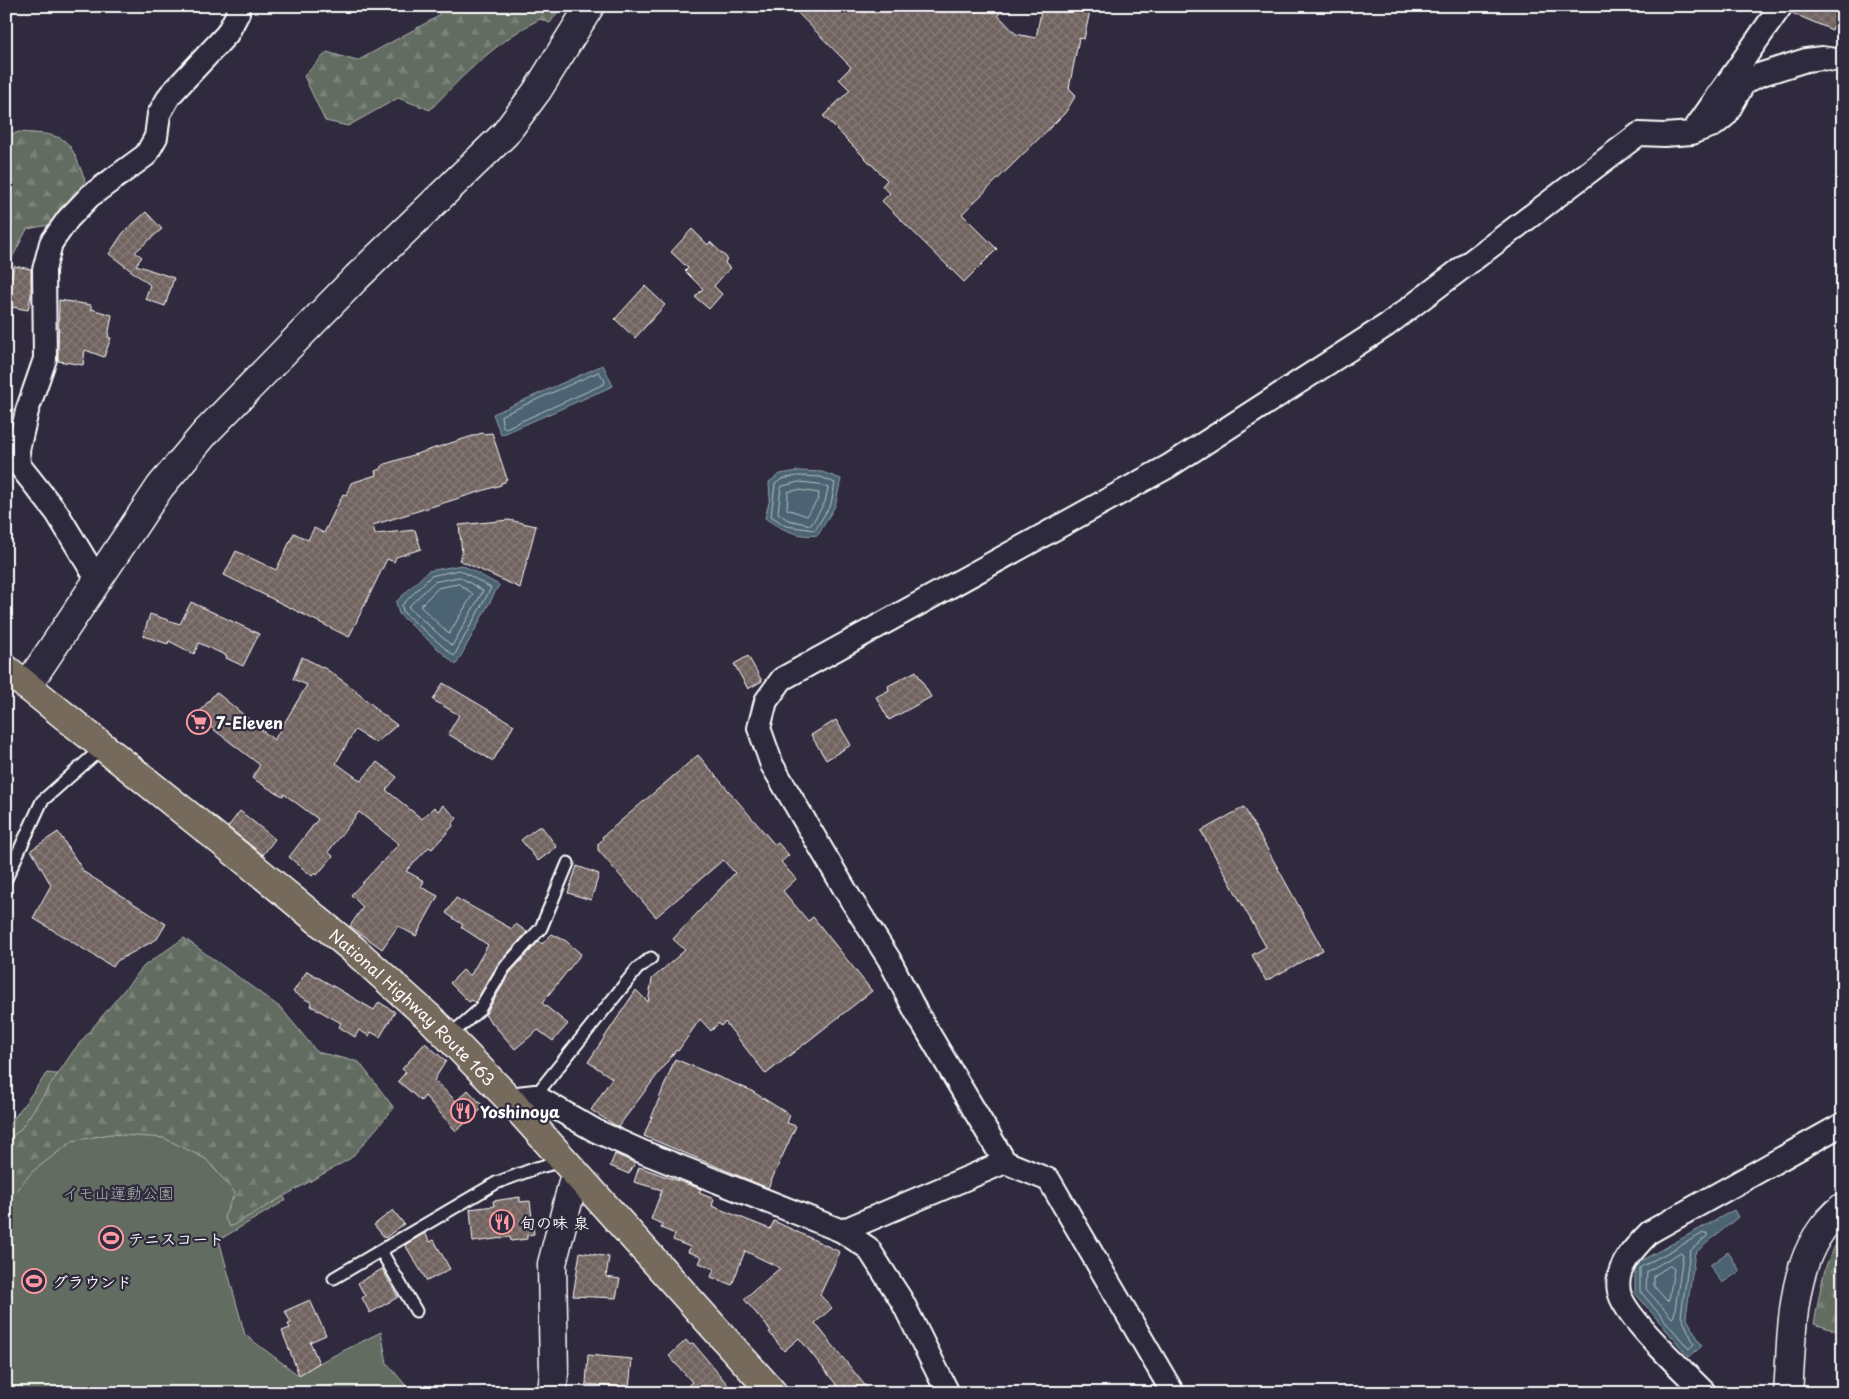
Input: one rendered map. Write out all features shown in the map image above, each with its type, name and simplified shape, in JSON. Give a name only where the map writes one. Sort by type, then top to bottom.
[{"type":"highway","name":"National Highway Route 163","points":[[6,669],[347,944],[448,1037],[509,1099],[773,1393]]},
{"type":"street","points":[[97,578],[57,513],[19,464],[18,450],[27,411],[44,359],[44,270],[51,243],[68,219],[90,196],[146,156],[156,137],[159,114],[166,101],[193,69],[227,34],[238,13],[237,6]]},
{"type":"street","points":[[27,686],[97,578],[160,487],[206,432],[357,277],[504,134],[537,91],[590,6]]},
{"type":"street","points":[[1692,133],[1781,6]]},
{"type":"street","points":[[1173,1393],[1049,1180],[1006,1162],[916,1012],[889,959],[850,898],[772,765],[758,728],[766,701],[782,679],[1169,466],[1250,414],[1387,325],[1639,134],[1692,133],[1714,125],[1726,115],[1744,83],[1759,75],[1806,60],[1822,58],[1843,61]]},
{"type":"street","points":[[509,1099],[535,1096],[596,1131],[643,1152],[842,1231],[868,1248],[902,1300],[948,1393]]},
{"type":"street","points":[[1705,1393],[1626,1309],[1618,1290],[1622,1266],[1650,1232],[1843,1124]]},
{"type":"street","points":[[842,1231],[1006,1162]]},
{"type":"street","points":[[552,1393],[554,1373],[552,1264],[570,1168]]},
{"type":"street","points":[[1788,1393],[1798,1281],[1812,1244],[1827,1219],[1843,1207]]},
{"type":"lane","points":[[6,879],[42,800],[103,747]]},
{"type":"lane","points":[[448,1037],[479,1010],[504,968],[541,928],[568,863]]},
{"type":"lane","points":[[535,1096],[637,969],[651,958]]},
{"type":"lane","points":[[334,1278],[496,1183],[536,1168],[570,1168]]},
{"type":"lane","points":[[381,1251],[416,1311]]},
{"type":"green space","points":[[443,6],[562,6],[550,23],[540,19],[495,48],[455,84],[430,110],[398,98],[348,126],[325,121],[304,76],[327,52],[357,61],[437,17]]},
{"type":"green space","points":[[19,132],[47,134],[64,140],[74,154],[85,180],[75,200],[49,225],[27,229],[9,264],[6,263],[6,136]]},
{"type":"green space","points":[[184,938],[281,1008],[317,1052],[359,1062],[394,1108],[351,1158],[230,1227],[224,1217],[235,1193],[206,1159],[164,1138],[110,1134],[73,1141],[33,1171],[13,1194],[6,1193],[6,1141],[20,1130],[74,1050],[144,966]]},
{"type":"green space","name":"イモ山運動公園","points":[[47,1073],[210,1091],[286,1200],[219,1240],[245,1335],[297,1374],[381,1332],[387,1363],[412,1393],[6,1393],[6,1129]]},
{"type":"green space","points":[[1843,1236],[1843,1333],[1814,1324],[1826,1266],[1830,1255]]},
{"type":"water","points":[[603,365],[613,386],[501,435],[493,414]]},
{"type":"water","points":[[798,471],[822,472],[841,479],[835,506],[818,535],[811,536],[790,532],[765,518],[770,499],[769,482],[780,474]]},
{"type":"water","points":[[462,565],[499,585],[456,665],[399,614],[396,602],[428,571]]},
{"type":"water","points":[[1734,1210],[1738,1217],[1695,1253],[1686,1317],[1702,1346],[1689,1357],[1635,1293],[1635,1264]]},
{"type":"water","points":[[1728,1252],[1740,1271],[1722,1283],[1710,1265]]},
{"type":"building","points":[[791,6],[1008,6],[998,15],[1016,34],[1036,38],[1042,6],[1091,6],[1084,39],[1079,38],[1069,88],[1076,95],[1065,113],[962,214],[997,249],[964,282],[882,201],[890,193],[882,186],[887,180],[823,116],[850,90],[839,79],[851,67]]},
{"type":"building","points":[[1794,6],[1842,6],[1832,30],[1792,13]]},
{"type":"building","points":[[146,212],[162,229],[135,252],[142,257],[136,265],[174,278],[165,306],[145,299],[150,285],[109,254],[123,233]]},
{"type":"building","points":[[692,229],[708,245],[710,242],[727,258],[725,263],[730,268],[714,286],[722,294],[709,309],[695,297],[703,289],[685,271],[688,268],[671,252]]},
{"type":"building","points":[[14,266],[31,269],[31,295],[28,310],[6,306],[6,274],[12,276]]},
{"type":"building","points":[[645,286],[665,305],[635,338],[615,319]]},
{"type":"building","points":[[59,300],[91,305],[91,309],[112,315],[108,337],[111,338],[104,357],[85,350],[83,365],[58,361]]},
{"type":"building","points":[[482,433],[492,433],[507,479],[501,485],[373,525],[375,534],[415,530],[421,549],[396,557],[394,562],[387,559],[349,637],[224,575],[236,551],[276,570],[294,533],[308,540],[314,528],[324,533],[343,494],[346,495],[351,483],[376,475],[375,471],[382,468],[382,465]]},
{"type":"building","points":[[509,520],[536,526],[520,588],[459,560],[462,553],[459,525]]},
{"type":"building","points":[[191,602],[259,634],[243,666],[199,643],[194,654],[169,641],[168,644],[143,636],[150,614],[180,624]]},
{"type":"building","points":[[748,656],[762,681],[748,689],[734,664]]},
{"type":"building","points":[[302,657],[326,669],[357,691],[374,708],[397,725],[376,743],[355,730],[336,763],[361,781],[377,762],[397,777],[386,790],[422,819],[434,807],[438,811],[443,805],[457,818],[452,824],[453,826],[432,849],[429,847],[406,871],[424,881],[421,887],[438,896],[416,936],[398,926],[382,949],[350,926],[363,907],[351,895],[399,844],[359,812],[328,852],[333,856],[317,875],[315,873],[312,876],[289,857],[318,819],[284,794],[283,796],[273,791],[252,778],[260,765],[196,716],[216,692],[274,740],[307,685],[293,679]]},
{"type":"building","points":[[916,671],[931,697],[889,720],[876,697],[889,690],[888,686]]},
{"type":"building","points":[[443,683],[514,725],[493,761],[448,734],[459,715],[433,700]]},
{"type":"building","points":[[836,720],[851,745],[826,760],[811,735]]},
{"type":"building","points":[[698,755],[775,845],[778,843],[789,855],[781,862],[796,879],[783,891],[808,921],[813,917],[872,991],[766,1074],[725,1022],[721,1026],[719,1023],[711,1031],[700,1019],[678,1051],[676,1050],[618,1127],[591,1110],[612,1078],[588,1062],[636,990],[648,1002],[652,979],[685,950],[673,939],[735,873],[723,860],[656,917],[598,850],[598,844],[603,839],[602,837]]},
{"type":"building","points":[[1244,807],[1323,950],[1266,981],[1252,955],[1266,947],[1201,831]]},
{"type":"building","points":[[240,811],[275,839],[263,855],[228,827]]},
{"type":"building","points":[[538,827],[542,827],[557,847],[538,861],[521,840]]},
{"type":"building","points":[[58,832],[84,872],[166,924],[157,939],[117,961],[113,967],[33,918],[51,885],[31,850]]},
{"type":"building","points":[[577,866],[599,874],[591,900],[568,893]]},
{"type":"building","points":[[456,898],[512,929],[516,924],[527,932],[498,964],[475,1003],[472,1000],[469,1002],[450,983],[463,970],[470,976],[488,945],[461,927],[463,925],[446,913]]},
{"type":"building","points":[[552,934],[566,941],[581,954],[542,1003],[568,1024],[553,1041],[538,1030],[515,1049],[485,1015],[510,973],[539,941],[542,944]]},
{"type":"building","points":[[307,971],[374,1010],[379,1002],[395,1012],[380,1037],[371,1032],[369,1036],[359,1030],[355,1037],[339,1027],[341,1023],[311,1006],[312,1003],[293,992]]},
{"type":"building","points":[[425,1043],[446,1061],[434,1080],[456,1101],[468,1090],[484,1107],[456,1131],[425,1096],[421,1101],[398,1081],[406,1072],[402,1069]]},
{"type":"building","points":[[675,1059],[750,1090],[790,1115],[787,1123],[796,1126],[768,1188],[644,1136]]},
{"type":"building","points":[[615,1154],[635,1163],[629,1174],[610,1166]]},
{"type":"building","points":[[639,1167],[701,1189],[699,1193],[714,1199],[712,1206],[770,1229],[774,1221],[840,1252],[820,1295],[832,1308],[815,1323],[871,1393],[843,1393],[799,1338],[784,1351],[769,1332],[771,1331],[744,1299],[780,1268],[745,1251],[732,1285],[711,1277],[714,1269],[699,1263],[702,1257],[688,1252],[690,1247],[673,1240],[675,1234],[661,1228],[662,1224],[651,1219],[662,1190],[634,1182]]},
{"type":"building","name":"旬の味 泉","points":[[520,1197],[520,1202],[530,1201],[534,1234],[527,1235],[527,1239],[511,1241],[510,1237],[473,1242],[470,1209],[494,1206],[493,1201]]},
{"type":"building","points":[[393,1210],[404,1224],[385,1238],[374,1225]]},
{"type":"building","points":[[425,1233],[430,1242],[434,1240],[450,1269],[427,1281],[405,1245]]},
{"type":"building","points":[[580,1252],[609,1257],[606,1277],[620,1279],[616,1298],[573,1296]]},
{"type":"building","points":[[382,1269],[398,1297],[370,1313],[362,1298],[365,1296],[358,1283]]},
{"type":"building","points":[[310,1300],[326,1335],[310,1342],[319,1363],[299,1375],[282,1331],[290,1328],[288,1324],[291,1323],[285,1311]]},
{"type":"building","points":[[686,1340],[690,1345],[693,1343],[728,1385],[719,1393],[680,1393],[692,1382],[669,1356]]},
{"type":"building","points":[[588,1355],[632,1359],[629,1388],[586,1384]]},
{"type":"place","name":"7-Eleven","points":[[199,722]]},
{"type":"place","name":"Yoshinoya","points":[[463,1111]]},
{"type":"place","name":"旬の味 泉","points":[[502,1222]]},
{"type":"place","name":"テニスコート","points":[[111,1238]]},
{"type":"place","name":"グラウンド","points":[[34,1281]]}]
